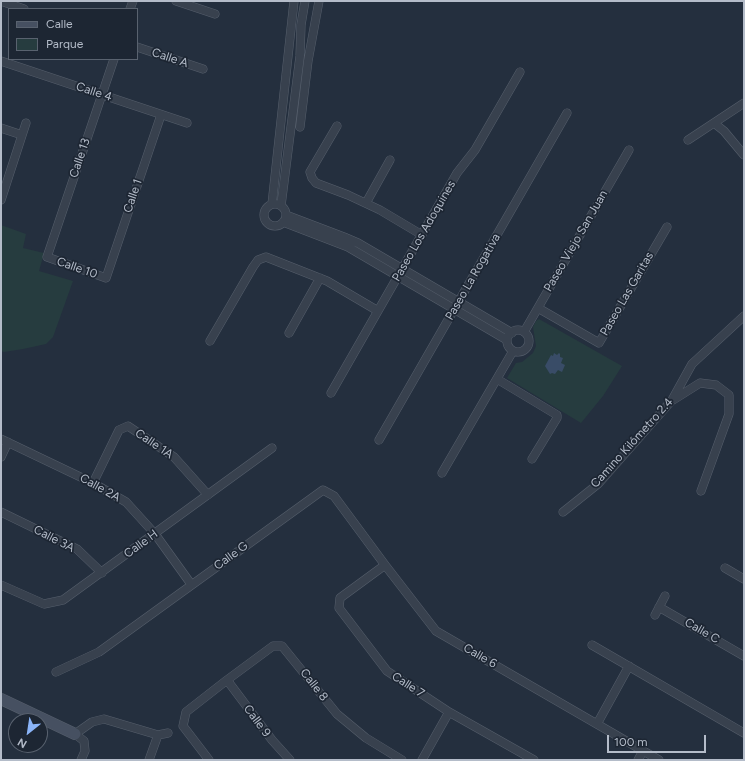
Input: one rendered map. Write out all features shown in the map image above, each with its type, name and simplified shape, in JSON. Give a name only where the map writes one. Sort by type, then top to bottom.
[{"type":"street","points":[[1,1],[21,8]]},
{"type":"street","points":[[177,1],[191,3],[215,14]]},
{"type":"street","points":[[272,204],[294,1]]},
{"type":"street","points":[[281,206],[300,56],[301,25],[305,1]]},
{"type":"street","points":[[300,127],[308,61],[319,1]]},
{"type":"street","name":"Calle A","points":[[138,47],[203,69]]},
{"type":"street","name":"Calle 13","points":[[47,257],[114,60]]},
{"type":"street","name":"Calle 4","points":[[1,61],[187,123]]},
{"type":"street","name":"Paseo Los Adoquines","points":[[331,393],[422,234],[458,173],[475,150],[520,72]]},
{"type":"street","points":[[688,140],[744,103]]},
{"type":"street","name":"Paseo La Rogativa","points":[[378,440],[457,306],[567,113]]},
{"type":"street","name":"Calle 1","points":[[106,278],[161,114]]},
{"type":"street","points":[[2,196],[26,123]]},
{"type":"street","points":[[714,123],[724,131],[744,155]]},
{"type":"street","points":[[338,126],[310,172],[312,178],[316,183],[366,203],[422,234]]},
{"type":"street","points":[[1,128],[22,135]]},
{"type":"street","name":"Paseo Viejo San Juan","points":[[524,332],[628,150]]},
{"type":"street","points":[[366,203],[390,160]]},
{"type":"street","points":[[272,204],[281,206],[284,208],[285,219],[280,224],[273,226],[265,219],[264,212],[266,208],[272,204]]},
{"type":"street","points":[[285,219],[348,247],[400,273],[510,336]]},
{"type":"street","name":"Paseo Las Garitas","points":[[538,308],[599,343],[667,227]]},
{"type":"street","name":"Calle 10","points":[[47,257],[106,278]]},
{"type":"street","points":[[210,341],[258,260],[266,257],[327,281],[378,311]]},
{"type":"street","points":[[289,333],[320,278]]},
{"type":"street","name":"Camino Kilómetro 2.4","points":[[563,512],[598,484],[672,400],[692,364],[744,316]]},
{"type":"street","points":[[518,330],[524,332],[529,340],[528,346],[522,351],[513,350],[509,347],[510,336],[518,330]]},
{"type":"street","points":[[442,473],[513,350]]},
{"type":"street","points":[[497,379],[556,415],[557,418],[532,459]]},
{"type":"street","points":[[672,400],[700,383],[716,386],[729,395],[729,414],[701,491]]},
{"type":"street","name":"Calle 1A","points":[[93,483],[118,430],[128,426],[174,456],[208,495]]},
{"type":"street","points":[[1,457],[5,441]]},
{"type":"street","name":"Calle 2A","points":[[5,441],[93,483],[126,502],[155,534],[192,584]]},
{"type":"street","name":"Calle H","points":[[1,585],[44,604],[63,600],[272,448]]},
{"type":"street","name":"Calle G","points":[[56,672],[99,652],[324,490],[334,496],[385,565]]},
{"type":"street","name":"Calle 3A","points":[[1,512],[76,549],[102,573]]},
{"type":"street","name":"Calle 7","points":[[385,565],[340,598],[339,608],[387,671],[450,712],[534,760]]},
{"type":"street","name":"Calle 6","points":[[385,565],[436,631],[659,760]]},
{"type":"street","points":[[725,568],[744,579]]},
{"type":"street","points":[[655,615],[665,596]]},
{"type":"street","name":"Calle C","points":[[659,607],[744,656]]},
{"type":"street","points":[[592,645],[744,733]]},
{"type":"street","name":"Calle 8","points":[[227,680],[273,646],[282,646],[337,714],[366,738],[402,760]]},
{"type":"street","points":[[596,724],[629,666]]},
{"type":"street","points":[[209,760],[183,726],[186,712],[227,680]]},
{"type":"street","name":"Calle 9","points":[[227,680],[272,740],[290,760]]},
{"type":"street","points":[[1,699],[76,734],[84,740],[85,751],[80,760]]},
{"type":"street","points":[[422,760],[450,712]]},
{"type":"street","points":[[76,734],[92,722],[104,719],[158,735],[168,733]]},
{"type":"street","points":[[149,760],[158,735]]},
{"type":"street","points":[[638,760],[643,751]]},
{"type":"green space","points":[[1,225],[26,234],[23,248],[44,253],[39,271],[73,281],[53,337],[46,344],[4,352],[1,351]]},
{"type":"green space","points":[[539,319],[622,366],[603,396],[581,423],[507,378],[516,363],[522,362],[533,353],[536,346],[533,327]]},
{"type":"water","points":[[554,353],[557,355],[559,353],[560,354],[560,357],[563,358],[561,363],[565,365],[562,372],[558,370],[555,374],[550,374],[545,366],[551,355],[553,356]]}]
